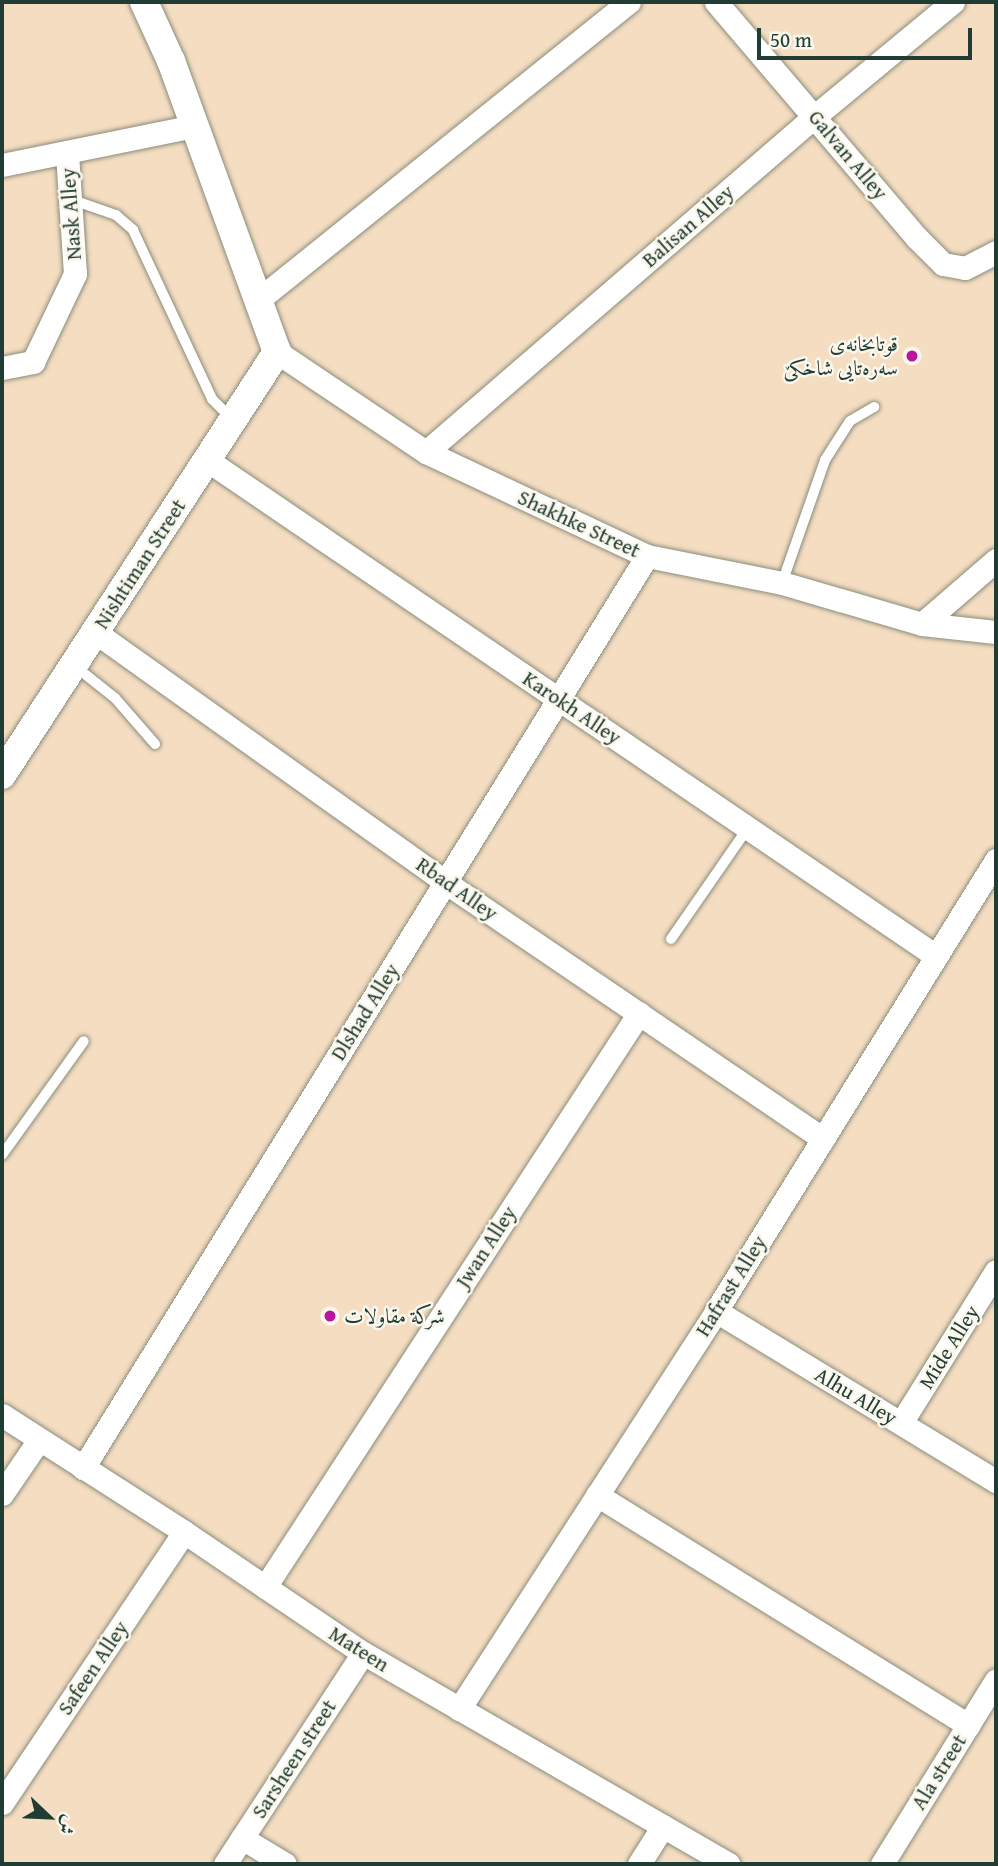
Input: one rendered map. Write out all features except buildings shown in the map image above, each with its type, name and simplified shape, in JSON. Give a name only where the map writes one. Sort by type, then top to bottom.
[{"type":"street","points":[[144,2],[171,61],[277,352]]},
{"type":"street","points":[[258,300],[629,2]]},
{"type":"street","name":"Galvan Alley","points":[[716,2],[916,237],[943,264],[965,268],[996,252]]},
{"type":"street","name":"Balisan Alley","points":[[426,452],[814,116],[953,2]]},
{"type":"street","points":[[2,165],[194,126]]},
{"type":"street","name":"Nask Alley","points":[[2,368],[33,362],[75,274],[67,152]]},
{"type":"street","name":"Shakhke Street","points":[[277,352],[426,452],[647,556],[782,583],[922,624],[996,632]]},
{"type":"street","name":"Nishtiman Street","points":[[3,773],[277,352]]},
{"type":"street","name":"Karokh Alley","points":[[207,460],[936,956]]},
{"type":"street","name":"Dlshad Alley","points":[[83,1468],[647,556]]},
{"type":"street","points":[[922,624],[996,560]]},
{"type":"street","name":"Rbad Alley","points":[[95,632],[445,882],[823,1139]]},
{"type":"street","name":"Hafrast Alley","points":[[459,1709],[716,1311],[996,860]]},
{"type":"street","name":"Jwan Alley","points":[[265,1587],[639,1013]]},
{"type":"street","name":"Mide Alley","points":[[901,1423],[996,1271]]},
{"type":"street","name":"Alhu Alley","points":[[716,1311],[996,1481]]},
{"type":"street","name":"Mateen","points":[[2,1415],[184,1532],[363,1654],[729,1864]]},
{"type":"street","points":[[2,1494],[39,1440]]},
{"type":"street","points":[[597,1494],[968,1725]]},
{"type":"street","name":"Safeen Alley","points":[[2,1803],[184,1532]]},
{"type":"street","name":"Sarsheen street","points":[[225,1864],[363,1654]]},
{"type":"street","name":"Ala street","points":[[882,1864],[996,1680]]},
{"type":"street","points":[[639,1864],[663,1826]]},
{"type":"street","points":[[242,1838],[285,1864]]},
{"type":"lane","points":[[70,198],[116,215],[133,230],[212,399],[233,420]]},
{"type":"lane","points":[[782,583],[825,460],[849,421],[874,407]]},
{"type":"lane","points":[[74,665],[115,698],[155,744]]},
{"type":"lane","points":[[671,939],[748,828]]},
{"type":"lane","points":[[2,1155],[84,1041]]},
{"type":"place","name":"قوتابخانەی سەرەتایی شاخکێ","points":[[912,356]]},
{"type":"place","name":"شركة مقاولات","points":[[330,1316]]}]
